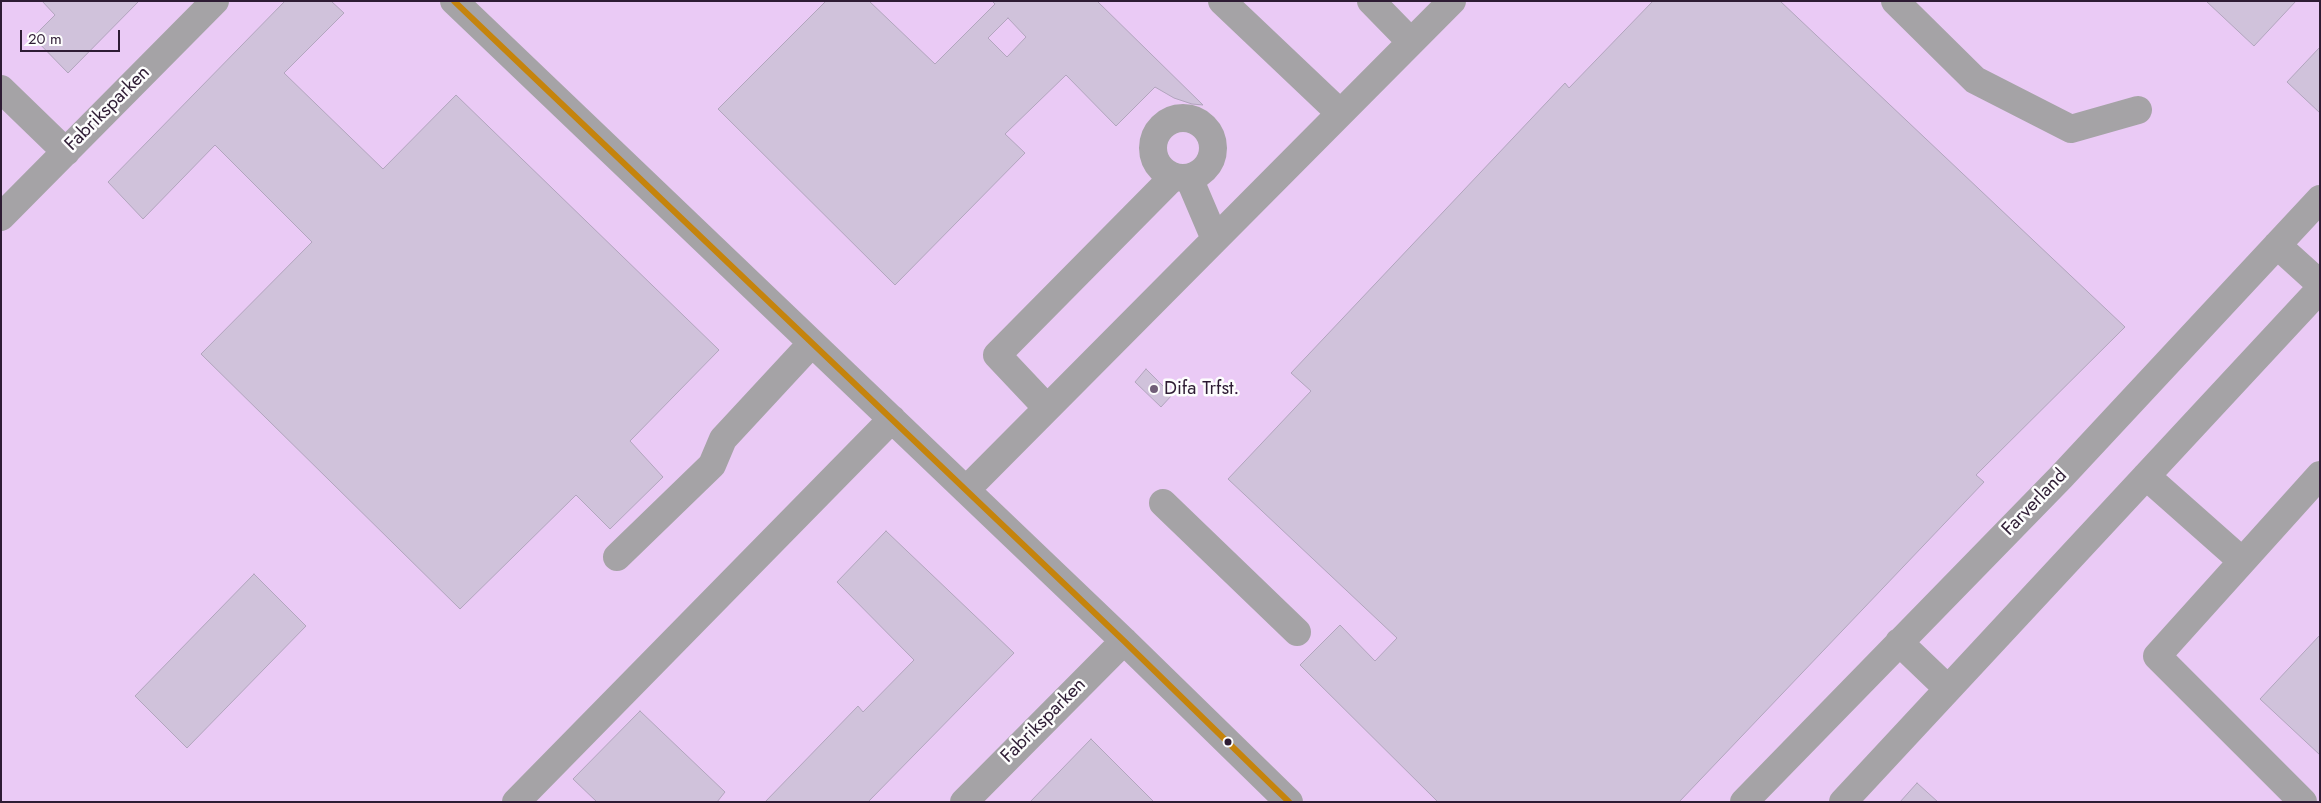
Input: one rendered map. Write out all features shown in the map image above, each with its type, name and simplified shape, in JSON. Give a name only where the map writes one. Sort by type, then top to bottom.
[{"type":"street","name":"Fabriksparken","points":[[1,217],[214,1]]},
{"type":"street","points":[[454,1],[1124,641],[1289,802]]},
{"type":"street","points":[[1222,1],[1340,113]]},
{"type":"street","points":[[1371,1],[1411,42]]},
{"type":"street","points":[[966,490],[1452,1]]},
{"type":"street","points":[[1895,1],[1975,80],[2072,129],[2138,110]]},
{"type":"street","points":[[1,89],[66,152]]},
{"type":"street","points":[[1047,408],[997,355],[1181,177],[1215,239]]},
{"type":"street","name":"Farverland","points":[[1744,802],[2061,477],[2320,199]]},
{"type":"street","points":[[2277,245],[2320,284]]},
{"type":"street","points":[[1843,802],[2320,289]]},
{"type":"street","points":[[617,557],[712,465],[723,439],[812,343]]},
{"type":"street","points":[[516,802],[892,419]]},
{"type":"street","points":[[2303,802],[2157,656],[2320,475]]},
{"type":"street","points":[[2146,476],[2242,561]]},
{"type":"street","points":[[1163,503],[1297,632]]},
{"type":"street","name":"Fabriksparken","points":[[964,802],[1124,641]]},
{"type":"street","points":[[1899,642],[1948,689]]},
{"type":"shaded area","points":[[1,1],[2320,1],[2320,802],[1,802]]},
{"type":"building","points":[[42,1],[139,1],[68,73],[33,37],[55,15]]},
{"type":"building","points":[[285,1],[331,1],[344,13],[284,73],[383,169],[456,95],[719,350],[630,441],[663,477],[610,529],[576,495],[460,609],[201,354],[312,242],[215,145],[143,219],[108,182]]},
{"type":"building","points":[[826,1],[869,1],[935,64],[995,4],[992,1],[1097,1],[1203,105],[1192,104],[1174,98],[1155,87],[1116,126],[1066,75],[1005,134],[1025,153],[895,285],[718,109]],"holes":[[[1008,18],[1026,37],[1007,57],[988,38]]]},
{"type":"building","points":[[1653,1],[1780,1],[2125,327],[1976,475],[1984,482],[1679,802],[1438,802],[1300,665],[1340,625],[1375,661],[1397,638],[1228,479],[1311,391],[1291,373],[1565,83],[1569,88]]},
{"type":"building","points":[[2206,1],[2296,1],[2254,46]]},
{"type":"building","points":[[2320,47],[2320,113],[2287,82]]},
{"type":"building","name":"Difa Trfst.","points":[[1146,369],[1172,395],[1161,407],[1135,382]]},
{"type":"building","points":[[886,531],[1014,653],[868,802],[765,802],[858,706],[863,712],[914,660],[837,582]]},
{"type":"building","points":[[254,574],[306,626],[187,748],[135,696]]},
{"type":"building","points":[[2320,635],[2320,755],[2260,699]]},
{"type":"building","points":[[640,711],[725,792],[717,802],[597,802],[573,779]]},
{"type":"building","points":[[1091,739],[1154,802],[1030,802]]},
{"type":"building","points":[[1917,783],[1938,802],[1900,802]]},
{"type":"transit line","points":[[454,1],[1124,641],[1289,802]]},
{"type":"place","name":"Difa Trfst.","points":[[1154,389]]}]
